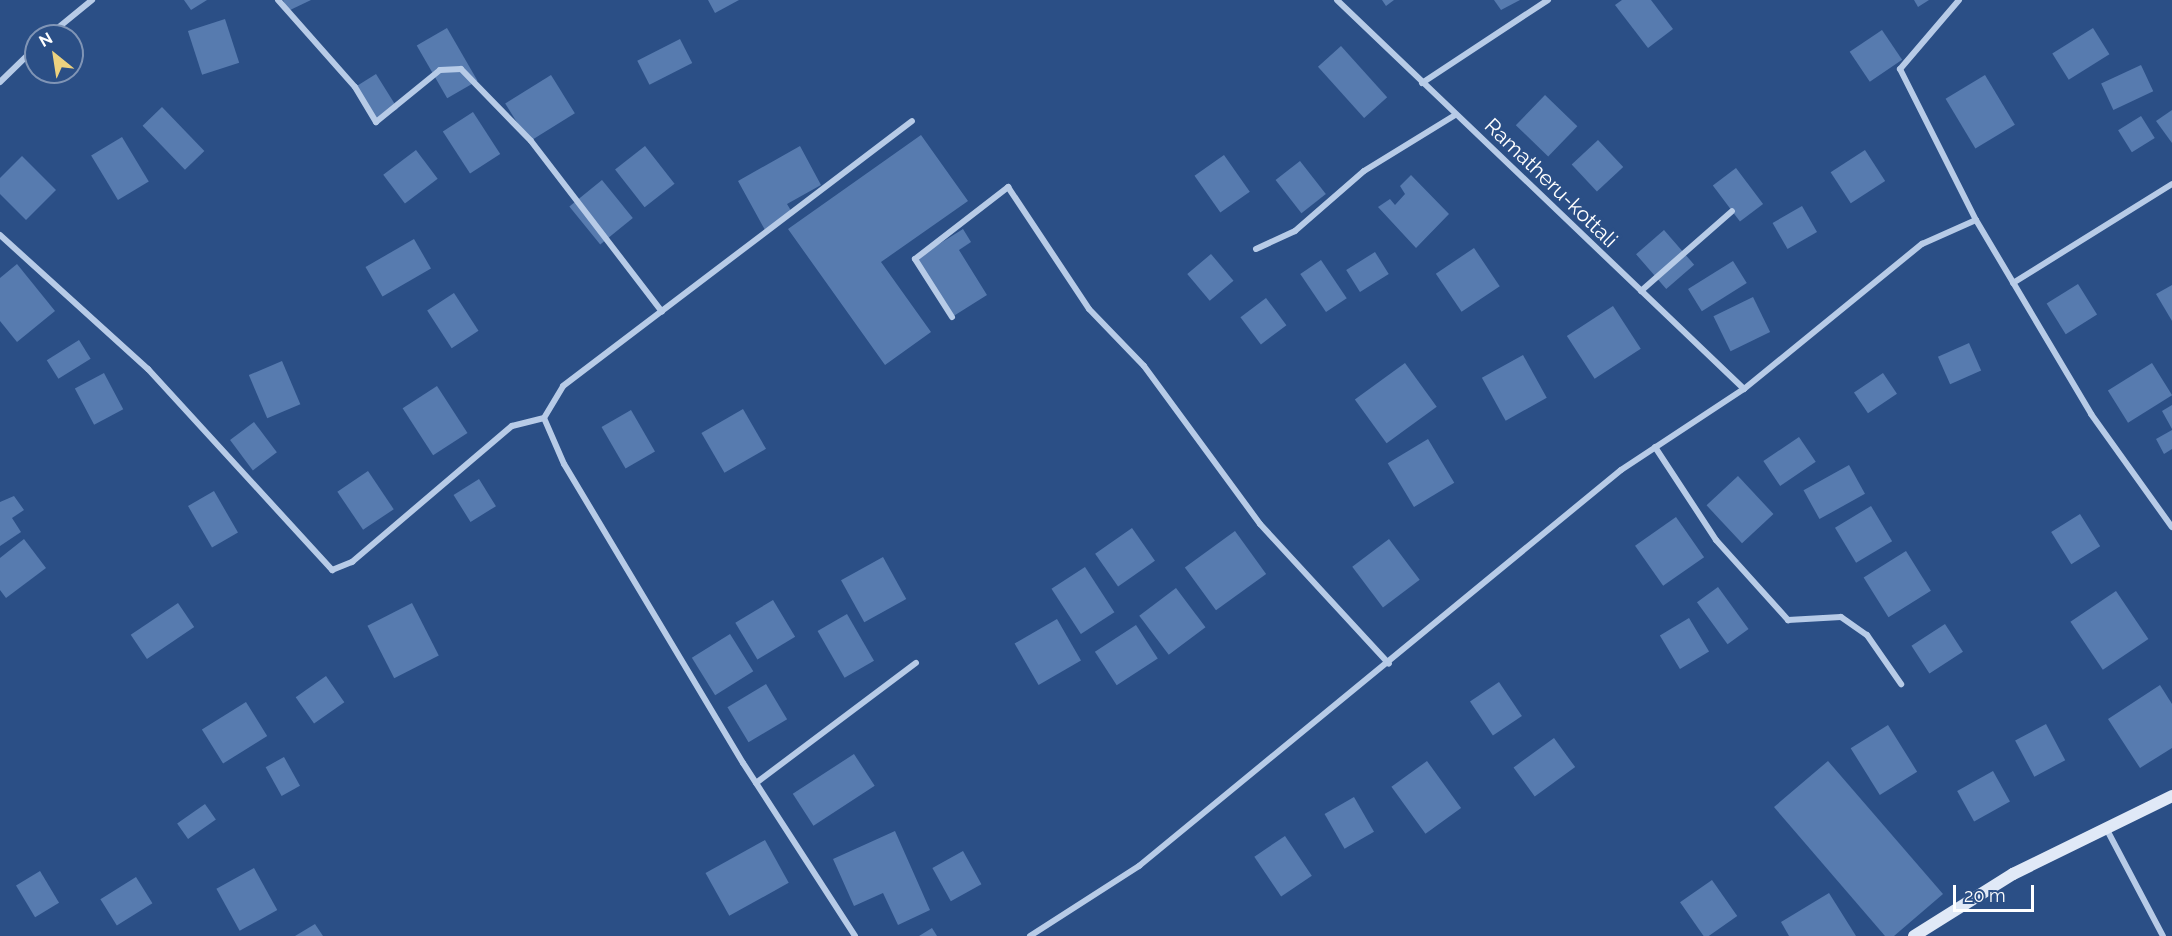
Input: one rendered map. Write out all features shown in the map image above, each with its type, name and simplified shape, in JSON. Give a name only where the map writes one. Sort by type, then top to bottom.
[{"type":"main road","points":[[1914,936],[2013,874],[2172,796]]},
{"type":"street","points":[[63,24],[92,0]]},
{"type":"street","points":[[278,0],[355,87],[376,122],[440,70],[461,69],[531,141],[662,312]]},
{"type":"street","name":"Ramatheru-kottali","points":[[1337,0],[1422,84],[1744,389]]},
{"type":"street","points":[[1422,84],[1548,0]]},
{"type":"street","points":[[1959,0],[1900,69],[1976,220],[2013,283],[2091,414],[2172,527]]},
{"type":"street","points":[[0,82],[24,59]]},
{"type":"street","points":[[1256,249],[1296,231],[1364,171],[1455,115]]},
{"type":"street","points":[[0,235],[148,369],[332,570],[352,562],[512,426],[544,418],[563,386],[912,121]]},
{"type":"street","points":[[2013,283],[2172,184]]},
{"type":"street","points":[[952,317],[915,259],[1008,187],[1089,309],[1144,366],[1260,524],[1389,664]]},
{"type":"street","points":[[1641,291],[1732,212]]},
{"type":"street","points":[[1030,936],[1139,866],[1655,447],[1744,389],[1922,244],[1976,220]]},
{"type":"street","points":[[544,418],[564,464],[756,783],[855,936]]},
{"type":"street","points":[[1655,447],[1716,540],[1788,620],[1840,617],[1867,635],[1901,684]]},
{"type":"street","points":[[756,783],[916,663]]},
{"type":"street","points":[[2105,828],[2163,936]]},
{"type":"building","points":[[184,0],[207,0],[191,10]]},
{"type":"building","points":[[283,0],[311,0],[288,11]]},
{"type":"building","points":[[708,0],[739,0],[715,13]]},
{"type":"building","points":[[1382,0],[1394,0],[1386,6]]},
{"type":"building","points":[[1494,0],[1520,0],[1501,10]]},
{"type":"building","points":[[1622,0],[1651,0],[1673,29],[1648,48],[1615,5]]},
{"type":"building","points":[[1914,0],[1929,0],[1918,7]]},
{"type":"building","points":[[225,19],[239,63],[202,75],[188,31]]},
{"type":"building","points":[[447,28],[478,81],[447,98],[417,46]]},
{"type":"building","points":[[2093,28],[2109,54],[2069,80],[2052,53]]},
{"type":"building","points":[[1882,30],[1902,60],[1870,82],[1850,52]]},
{"type":"building","points":[[680,39],[692,63],[649,85],[637,61]]},
{"type":"building","points":[[1341,46],[1387,97],[1364,118],[1318,67]]},
{"type":"building","points":[[2141,65],[2153,91],[2113,110],[2101,84]]},
{"type":"building","points":[[376,74],[398,109],[377,122],[355,87]]},
{"type":"building","points":[[551,75],[575,113],[529,142],[505,104]]},
{"type":"building","points":[[1985,75],[2015,125],[1975,148],[1946,99]]},
{"type":"building","points":[[1545,95],[1577,126],[1548,156],[1516,125]]},
{"type":"building","points":[[162,107],[204,151],[185,170],[143,126]]},
{"type":"building","points":[[2172,110],[2172,143],[2156,121]]},
{"type":"building","points":[[473,112],[500,154],[470,174],[443,132]]},
{"type":"building","points":[[2141,116],[2155,138],[2132,152],[2118,130]]},
{"type":"building","points":[[921,135],[968,201],[881,262],[931,332],[885,365],[788,229]]},
{"type":"building","points":[[122,137],[149,182],[118,200],[91,156]]},
{"type":"building","points":[[1598,140],[1623,167],[1597,192],[1572,165]]},
{"type":"building","points":[[645,146],[675,184],[645,207],[615,169]]},
{"type":"building","points":[[800,146],[821,185],[787,204],[793,214],[765,230],[738,181]]},
{"type":"building","points":[[416,150],[438,179],[405,203],[383,175]]},
{"type":"building","points":[[1865,150],[1885,181],[1851,203],[1831,172]]},
{"type":"building","points":[[1224,155],[1250,192],[1220,213],[1195,176]]},
{"type":"building","points":[[22,156],[56,190],[26,220],[0,194],[0,178]]},
{"type":"building","points":[[1300,161],[1326,194],[1301,213],[1276,180]]},
{"type":"building","points":[[1736,168],[1763,204],[1740,221],[1713,185]]},
{"type":"building","points":[[1411,175],[1449,214],[1416,248],[1378,207],[1390,199],[1395,205],[1405,194],[1400,186]]},
{"type":"building","points":[[602,180],[633,218],[600,245],[569,206]]},
{"type":"building","points":[[1802,206],[1817,232],[1788,249],[1773,223]]},
{"type":"building","points":[[963,229],[971,242],[959,250],[987,295],[952,317],[915,259]]},
{"type":"building","points":[[1664,230],[1694,265],[1666,289],[1636,254]]},
{"type":"building","points":[[414,239],[431,268],[383,296],[366,267]]},
{"type":"building","points":[[1474,248],[1500,286],[1462,312],[1436,274]]},
{"type":"building","points":[[1375,252],[1389,274],[1360,292],[1346,270]]},
{"type":"building","points":[[1211,254],[1233,281],[1210,301],[1187,274]]},
{"type":"building","points":[[1321,260],[1347,298],[1326,312],[1300,274]]},
{"type":"building","points":[[1733,261],[1747,283],[1702,311],[1688,289]]},
{"type":"building","points":[[17,264],[55,311],[17,342],[0,321],[0,278]]},
{"type":"building","points":[[2078,284],[2097,315],[2066,334],[2047,304]]},
{"type":"building","points":[[2172,285],[2172,321],[2156,294]]},
{"type":"building","points":[[454,293],[479,331],[452,348],[427,310]]},
{"type":"building","points":[[1753,297],[1770,332],[1731,351],[1713,316]]},
{"type":"building","points":[[1266,298],[1286,325],[1261,344],[1240,317]]},
{"type":"building","points":[[1613,306],[1641,349],[1595,379],[1567,336]]},
{"type":"building","points":[[79,340],[91,359],[58,379],[47,360]]},
{"type":"building","points":[[1969,343],[1981,370],[1950,384],[1938,357]]},
{"type":"building","points":[[1523,355],[1547,398],[1506,421],[1482,378]]},
{"type":"building","points":[[282,361],[300,404],[267,418],[249,375]]},
{"type":"building","points":[[1405,363],[1437,407],[1387,443],[1355,399]]},
{"type":"building","points":[[2152,363],[2172,395],[2128,423],[2108,391]]},
{"type":"building","points":[[104,373],[123,409],[94,425],[75,388]]},
{"type":"building","points":[[1883,373],[1897,394],[1868,413],[1854,393]]},
{"type":"building","points":[[437,386],[467,433],[433,455],[403,408]]},
{"type":"building","points":[[2172,405],[2172,429],[2162,411]]},
{"type":"building","points":[[743,409],[766,449],[724,473],[701,433]]},
{"type":"building","points":[[631,410],[655,452],[626,469],[602,427]]},
{"type":"building","points":[[254,422],[277,452],[253,470],[230,440]]},
{"type":"building","points":[[2172,430],[2172,449],[2164,454],[2156,439]]},
{"type":"building","points":[[1799,437],[1816,462],[1780,486],[1763,461]]},
{"type":"building","points":[[1428,439],[1454,483],[1414,507],[1388,463]]},
{"type":"building","points":[[1849,465],[1865,494],[1820,519],[1804,490]]},
{"type":"building","points":[[368,471],[394,509],[363,530],[337,492]]},
{"type":"building","points":[[1738,476],[1773,514],[1742,543],[1707,505]]},
{"type":"building","points":[[479,479],[496,506],[471,522],[454,495]]},
{"type":"building","points":[[214,491],[238,533],[212,548],[188,506]]},
{"type":"building","points":[[14,496],[24,510],[12,518],[21,532],[0,546],[0,502]]},
{"type":"building","points":[[1871,506],[1892,541],[1856,563],[1835,528]]},
{"type":"building","points":[[2080,514],[2100,546],[2071,564],[2051,532]]},
{"type":"building","points":[[1676,517],[1704,557],[1663,586],[1635,546]]},
{"type":"building","points":[[1132,528],[1155,561],[1118,587],[1095,554]]},
{"type":"building","points":[[1235,531],[1266,574],[1216,610],[1185,567]]},
{"type":"building","points":[[24,539],[46,568],[6,598],[0,590],[0,558]]},
{"type":"building","points":[[1389,539],[1420,580],[1383,607],[1352,567]]},
{"type":"building","points":[[1906,551],[1931,591],[1889,617],[1864,577]]},
{"type":"building","points":[[883,557],[906,599],[864,622],[841,580]]},
{"type":"building","points":[[1085,567],[1114,612],[1081,634],[1051,589]]},
{"type":"building","points":[[1718,587],[1749,629],[1728,644],[1697,602]]},
{"type":"building","points":[[1176,588],[1205,627],[1169,655],[1139,616]]},
{"type":"building","points":[[2116,591],[2148,639],[2103,670],[2070,622]]},
{"type":"building","points":[[773,600],[795,637],[757,660],[735,623]]},
{"type":"building","points":[[178,603],[194,627],[147,659],[131,635]]},
{"type":"building","points":[[412,603],[439,656],[394,678],[367,626]]},
{"type":"building","points":[[847,614],[874,661],[845,678],[818,631]]},
{"type":"building","points":[[1689,618],[1709,651],[1680,669],[1660,636]]},
{"type":"building","points":[[1057,619],[1081,661],[1039,685],[1015,644]]},
{"type":"building","points":[[1945,624],[1963,652],[1929,673],[1911,646]]},
{"type":"building","points":[[1136,625],[1158,659],[1117,685],[1095,652]]},
{"type":"building","points":[[730,634],[753,671],[715,695],[692,658]]},
{"type":"building","points":[[326,676],[344,702],[314,723],[296,697]]},
{"type":"building","points":[[1499,682],[1522,716],[1493,736],[1470,702]]},
{"type":"building","points":[[766,684],[787,719],[749,742],[727,707]]},
{"type":"building","points":[[2160,685],[2172,704],[2172,748],[2140,768],[2108,719]]},
{"type":"building","points":[[246,702],[267,736],[223,763],[202,730]]},
{"type":"building","points":[[2046,724],[2065,760],[2034,777],[2015,740]]},
{"type":"building","points":[[1888,725],[1917,772],[1880,795],[1851,748]]},
{"type":"building","points":[[1554,738],[1575,767],[1535,797],[1514,767]]},
{"type":"building","points":[[854,754],[875,786],[813,826],[793,794]]},
{"type":"building","points":[[284,757],[300,786],[282,796],[266,767]]},
{"type":"building","points":[[1427,761],[1461,808],[1425,834],[1391,787]]},
{"type":"building","points":[[1828,761],[1943,894],[1894,936],[1885,936],[1774,807]]},
{"type":"building","points":[[1993,771],[2010,802],[1974,821],[1957,791]]},
{"type":"building","points":[[1354,797],[1374,832],[1345,849],[1325,814]]},
{"type":"building","points":[[205,804],[216,820],[188,839],[177,824]]},
{"type":"building","points":[[895,831],[930,910],[898,925],[883,893],[854,906],[833,859]]},
{"type":"building","points":[[1285,836],[1312,876],[1281,896],[1254,857]]},
{"type":"building","points":[[765,840],[789,883],[729,916],[706,873]]},
{"type":"building","points":[[963,851],[981,884],[951,901],[932,868]]},
{"type":"building","points":[[254,868],[277,910],[240,931],[216,889]]},
{"type":"building","points":[[40,871],[59,903],[35,917],[16,885]]},
{"type":"building","points":[[136,877],[152,903],[117,926],[100,899]]},
{"type":"building","points":[[1712,880],[1737,916],[1709,936],[1704,936],[1680,902]]},
{"type":"building","points":[[1829,893],[1856,936],[1789,936],[1781,922]]},
{"type":"building","points":[[315,924],[323,936],[295,936]]},
{"type":"building","points":[[932,928],[937,936],[919,936]]}]
